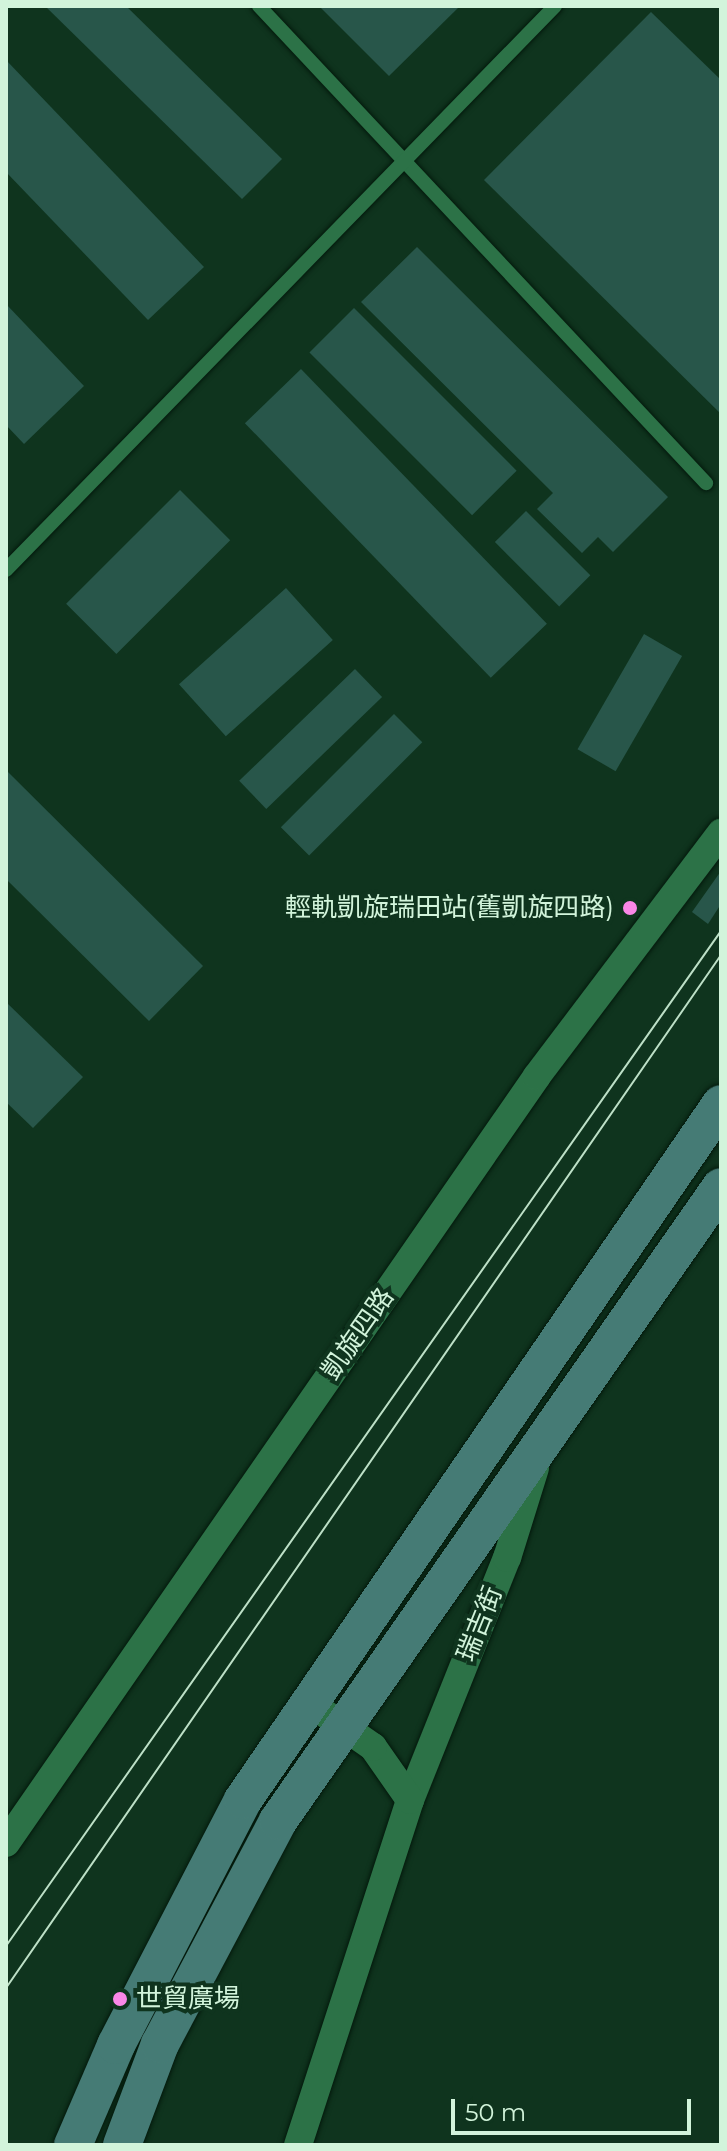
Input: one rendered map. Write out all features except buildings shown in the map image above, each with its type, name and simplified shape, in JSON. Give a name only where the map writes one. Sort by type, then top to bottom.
[{"type":"street","name":"凱旋四路","points":[[6,1843],[537,1076],[721,833]]},
{"type":"street","points":[[73,2145],[116,2045],[243,1800],[721,1104]]},
{"type":"street","points":[[122,2145],[160,2044],[263,1849],[343,1726],[718,1198],[675,1168]]},
{"type":"street","name":"瑞吉街","points":[[298,2145],[410,1800],[507,1558],[542,1444]]},
{"type":"street","points":[[310,1703],[373,1747],[410,1800]]},
{"type":"lane","points":[[259,6],[406,159],[706,483]]},
{"type":"lane","points":[[6,570],[555,6]]},
{"type":"tram line","points":[[6,1946],[721,931]]},
{"type":"tram line","points":[[6,1988],[721,955]]},
{"type":"place","name":"輕軌凱旋瑞田站(舊凱旋四路)","points":[[630,908]]},
{"type":"place","name":"世貿廣場","points":[[120,1999]]}]
